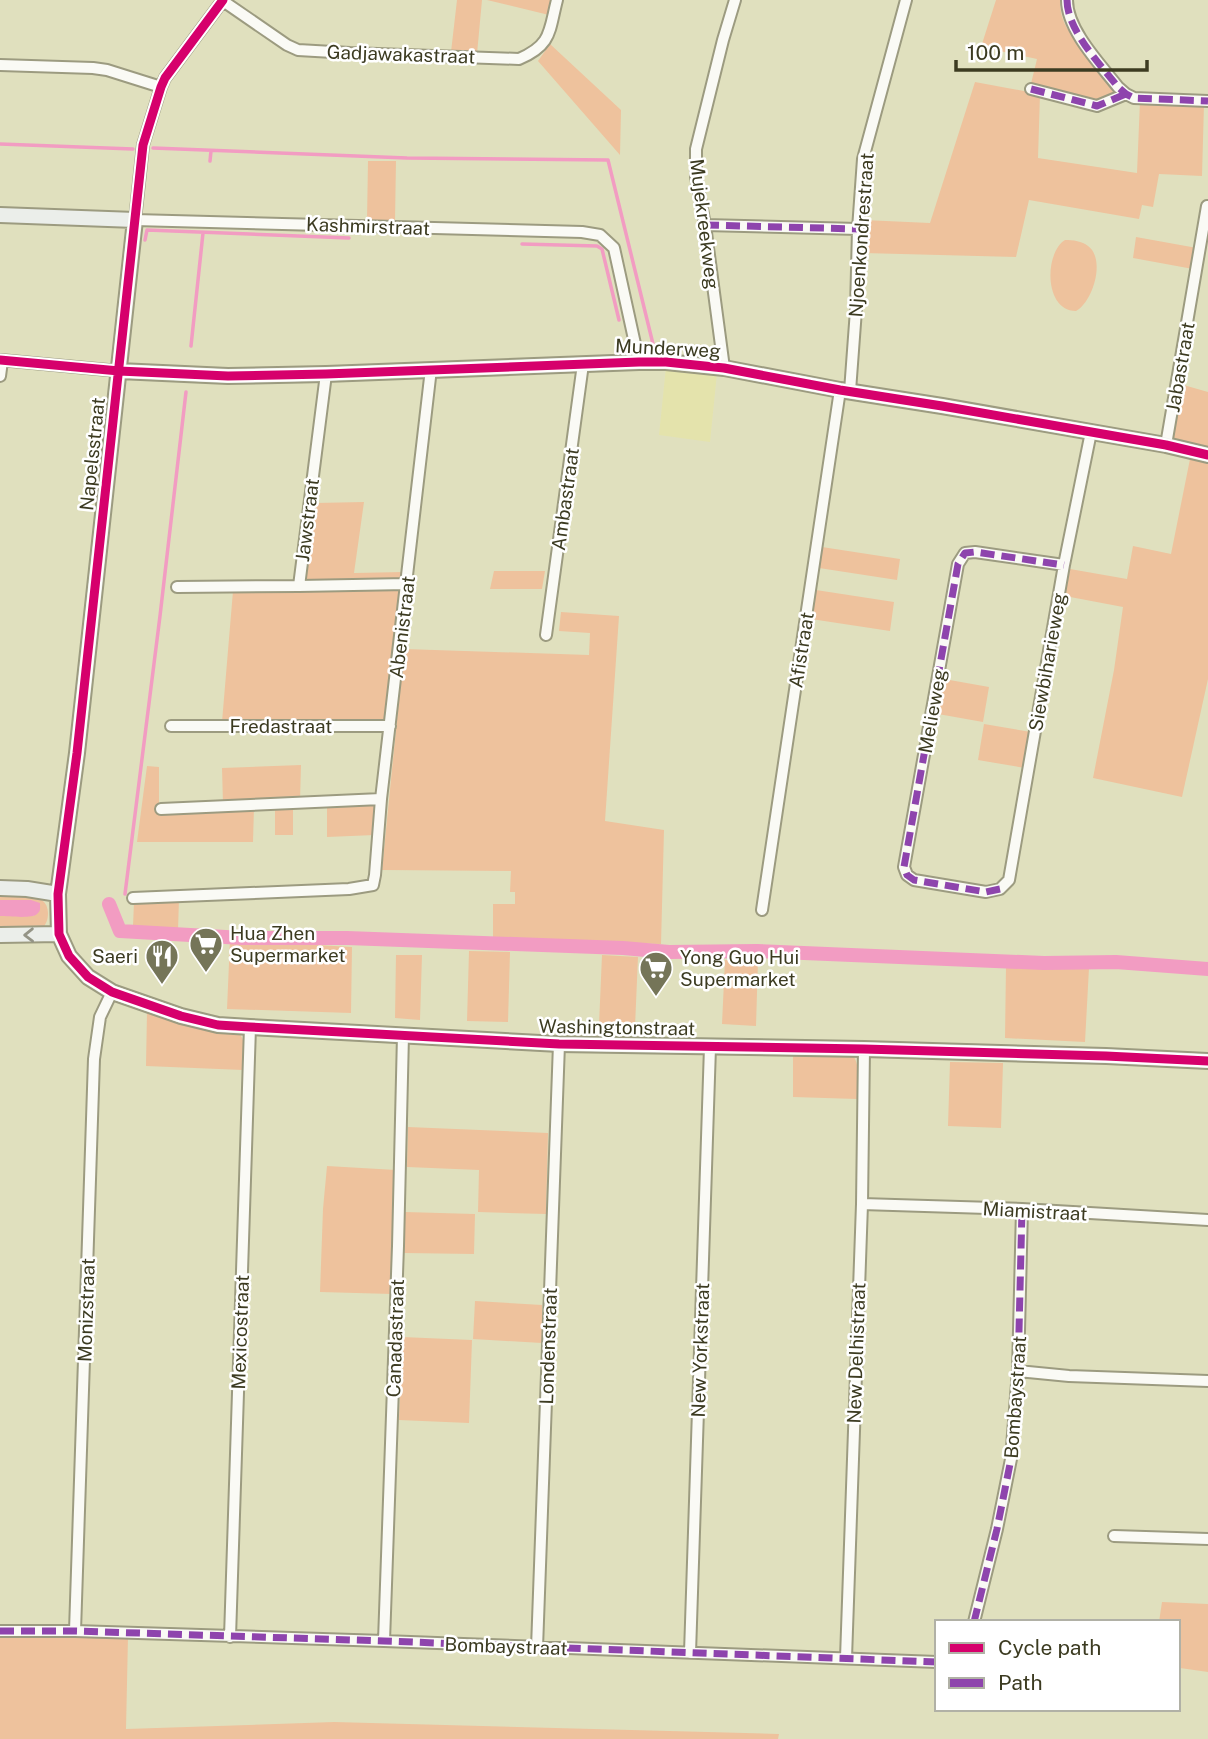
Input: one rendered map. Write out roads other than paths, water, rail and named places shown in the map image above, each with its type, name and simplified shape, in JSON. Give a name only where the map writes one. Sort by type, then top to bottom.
[{"type":"street","name":"Gadjawakastraat","points":[[223,0],[298,50],[350,54],[519,58],[534,52],[546,41],[557,0]]},
{"type":"street","name":"Napelsstraat","points":[[59,934],[58,894],[77,753],[143,145],[165,78],[223,0]]},
{"type":"street","name":"Mujekreekweg","points":[[724,368],[696,177],[696,149],[735,0]]},
{"type":"street","name":"Njoenkondrestraat","points":[[845,391],[856,310],[863,159],[906,0]]},
{"type":"street","points":[[1067,0],[1069,18],[1077,32],[1126,94],[1134,98],[1208,101]]},
{"type":"street","points":[[0,65],[107,70],[161,87]]},
{"type":"street","points":[[1031,89],[1097,106],[1126,94]]},
{"type":"street","name":"Jabastraat","points":[[1166,445],[1208,206]]},
{"type":"street","name":"Kashmirstraat","points":[[0,215],[600,234],[614,248],[639,362]]},
{"type":"street","points":[[705,225],[858,229]]},
{"type":"street","points":[[0,376],[1,360],[119,371]]},
{"type":"street","name":"Munderweg","points":[[119,371],[228,376],[666,362],[724,368],[1166,445],[1208,455]]},
{"type":"street","name":"Ambastraat","points":[[547,635],[583,364]]},
{"type":"street","name":"Abenistraat","points":[[133,898],[349,889],[373,885],[431,369]]},
{"type":"street","name":"Jawstraat","points":[[177,587],[299,586],[326,374]]},
{"type":"street","name":"Afistraat","points":[[762,910],[845,391]]},
{"type":"street","name":"Siewbiharieweg","points":[[1000,889],[1009,880],[1064,565],[1091,432]]},
{"type":"street","name":"Melieweg","points":[[1000,889],[986,892],[914,880],[907,875],[904,867],[958,564],[965,553],[975,552],[1064,565]]},
{"type":"street","points":[[299,586],[407,584]]},
{"type":"street","name":"Fredastraat","points":[[171,726],[390,726]]},
{"type":"street","points":[[161,809],[381,799]]},
{"type":"street","points":[[0,888],[58,894]]},
{"type":"street","points":[[0,935],[59,934]]},
{"type":"street","name":"Washingtonstraat","points":[[59,934],[69,956],[88,977],[112,992],[181,1016],[218,1025],[559,1044],[864,1049],[1208,1060]]},
{"type":"street","name":"Monizstraat","points":[[75,1631],[94,1059],[100,1017],[112,992]]},
{"type":"street","name":"Mexicostraat","points":[[230,1637],[250,1027]]},
{"type":"street","name":"Canadastraat","points":[[384,1641],[403,1035]]},
{"type":"street","name":"Londenstraat","points":[[537,1648],[559,1044]]},
{"type":"street","name":"New Yorkstraat","points":[[690,1653],[710,1047]]},
{"type":"street","name":"New Delhistraat","points":[[846,1658],[862,1204],[864,1049]]},
{"type":"street","name":"Miamistraat","points":[[862,1204],[1022,1209],[1208,1220]]},
{"type":"street","name":"Bombaystraat","points":[[974,1620],[1012,1459],[1018,1371],[1022,1209]]},
{"type":"street","points":[[1018,1371],[1069,1376],[1208,1381]]},
{"type":"street","points":[[1114,1536],[1208,1539]]},
{"type":"street","name":"Bombaystraat","points":[[0,1631],[384,1641],[935,1662]]},
{"type":"waterway","points":[[0,144],[133,149]]},
{"type":"waterway","points":[[153,148],[407,158],[608,160],[653,344]]},
{"type":"waterway","points":[[210,161],[211,151]]},
{"type":"waterway","points":[[145,240],[147,230],[349,238]]},
{"type":"waterway","points":[[191,346],[203,233]]},
{"type":"waterway","points":[[522,244],[597,246],[602,249],[619,320]]},
{"type":"waterway","points":[[125,894],[186,392]]},
{"type":"waterway","points":[[109,904],[120,931],[243,938],[347,938],[669,952],[757,951],[1044,963],[1116,962],[1208,969]]},
{"type":"place","name":"Hua Zhen Supermarket","points":[[206,974]]},
{"type":"place","name":"Saeri","points":[[162,986]]},
{"type":"place","name":"Yong Guo Hui Supermarket","points":[[656,998]]}]
